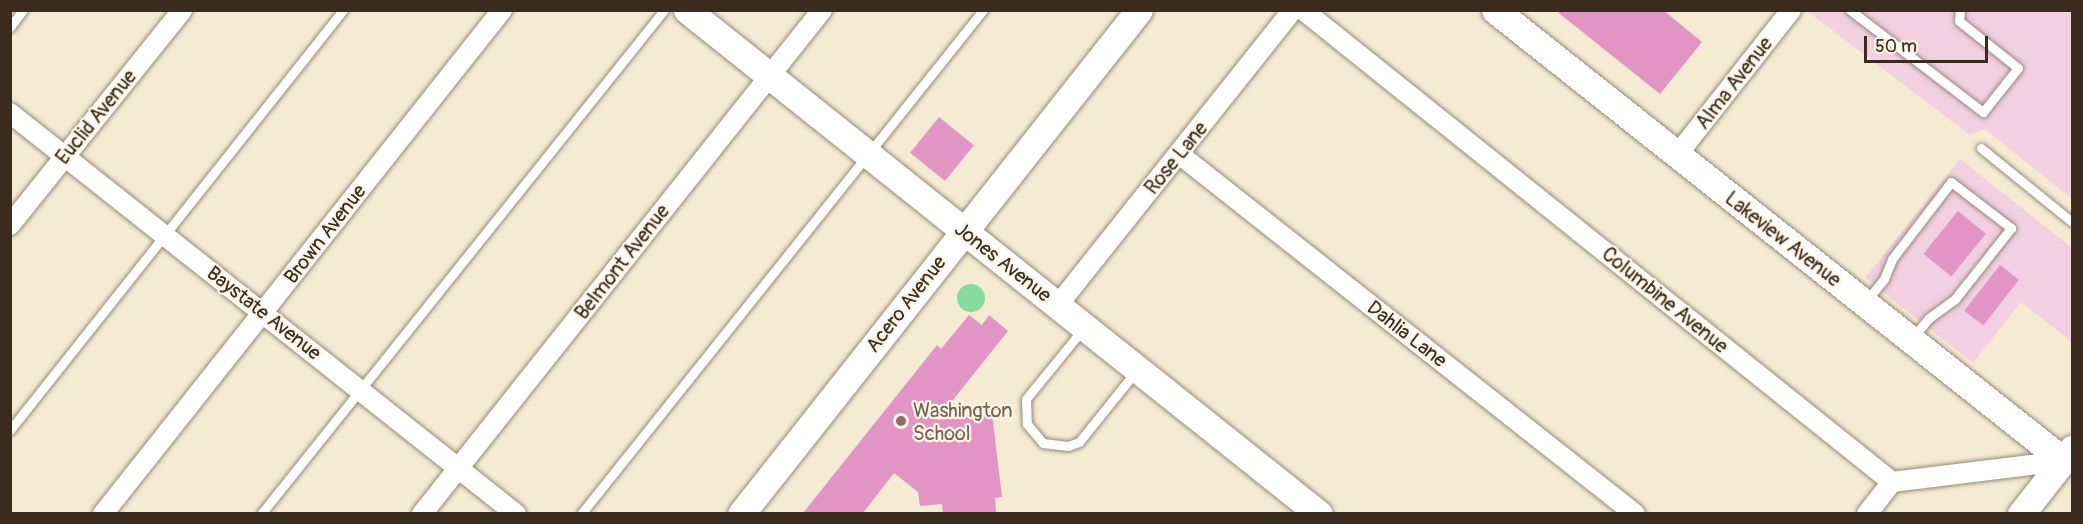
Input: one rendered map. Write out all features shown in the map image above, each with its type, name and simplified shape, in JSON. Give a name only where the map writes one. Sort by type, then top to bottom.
[{"type":"street","name":"Euclid Avenue","points":[[10,225],[182,10]]},
{"type":"street","name":"Brown Avenue","points":[[103,513],[502,10]]},
{"type":"street","name":"Jones Avenue","points":[[687,10],[962,232],[1058,305],[1319,513]]},
{"type":"street","name":"Belmont Avenue","points":[[422,513],[822,10]]},
{"type":"street","name":"Acero Avenue","points":[[741,513],[1140,10]]},
{"type":"street","name":"Rose Lane","points":[[1058,305],[1293,10]]},
{"type":"street","name":"Columbine Avenue","points":[[1303,10],[1892,482]]},
{"type":"street","name":"Lakeview Avenue","points":[[1495,10],[1911,340],[2070,459]]},
{"type":"street","name":"Alma Avenue","points":[[1677,155],[1791,10]]},
{"type":"street","name":"Baystate Avenue","points":[[10,113],[516,513]]},
{"type":"street","name":"Dahlia Lane","points":[[1179,154],[1635,513]]},
{"type":"street","points":[[1867,513],[1892,482],[2070,459]]},
{"type":"street","points":[[2021,513],[2070,459]]},
{"type":"lane","points":[[10,27],[23,10]]},
{"type":"lane","points":[[10,430],[343,10]]},
{"type":"lane","points":[[261,513],[664,10]]},
{"type":"lane","points":[[581,513],[869,156],[983,10]]},
{"type":"lane","points":[[1850,10],[1983,112],[2018,68],[1959,21],[1960,10]]},
{"type":"lane","points":[[1981,148],[2073,222]]},
{"type":"lane","points":[[1864,303],[1884,279],[1892,259],[1951,182],[2011,228],[1955,299],[1929,318],[1911,340]]},
{"type":"lane","points":[[1085,327],[1026,399],[1027,424],[1043,443],[1061,446],[1079,442],[1138,369]]},
{"type":"shaded area","points":[[1807,11],[2072,11],[2072,199],[1985,129],[1970,135]]},
{"type":"shaded area","points":[[1960,159],[2072,248],[2072,342],[2021,302],[1973,363],[1865,278]]},
{"type":"green space","points":[[971,284],[981,288],[985,298],[981,308],[971,312],[961,308],[957,298],[961,288]]},
{"type":"building","points":[[1555,10],[1663,10],[1702,42],[1660,94]]},
{"type":"building","points":[[939,117],[974,145],[945,181],[910,153]]},
{"type":"building","points":[[1958,211],[1986,234],[1951,276],[1923,254]]},
{"type":"building","points":[[2000,265],[2019,280],[1983,325],[1964,311]]},
{"type":"building","points":[[969,315],[982,325],[989,315],[1008,331],[937,420],[992,414],[1002,497],[995,498],[996,513],[943,513],[942,504],[920,506],[918,492],[894,473],[863,513],[803,513],[937,345],[941,349]]},
{"type":"place","name":"Washington School","points":[[901,421]]}]
